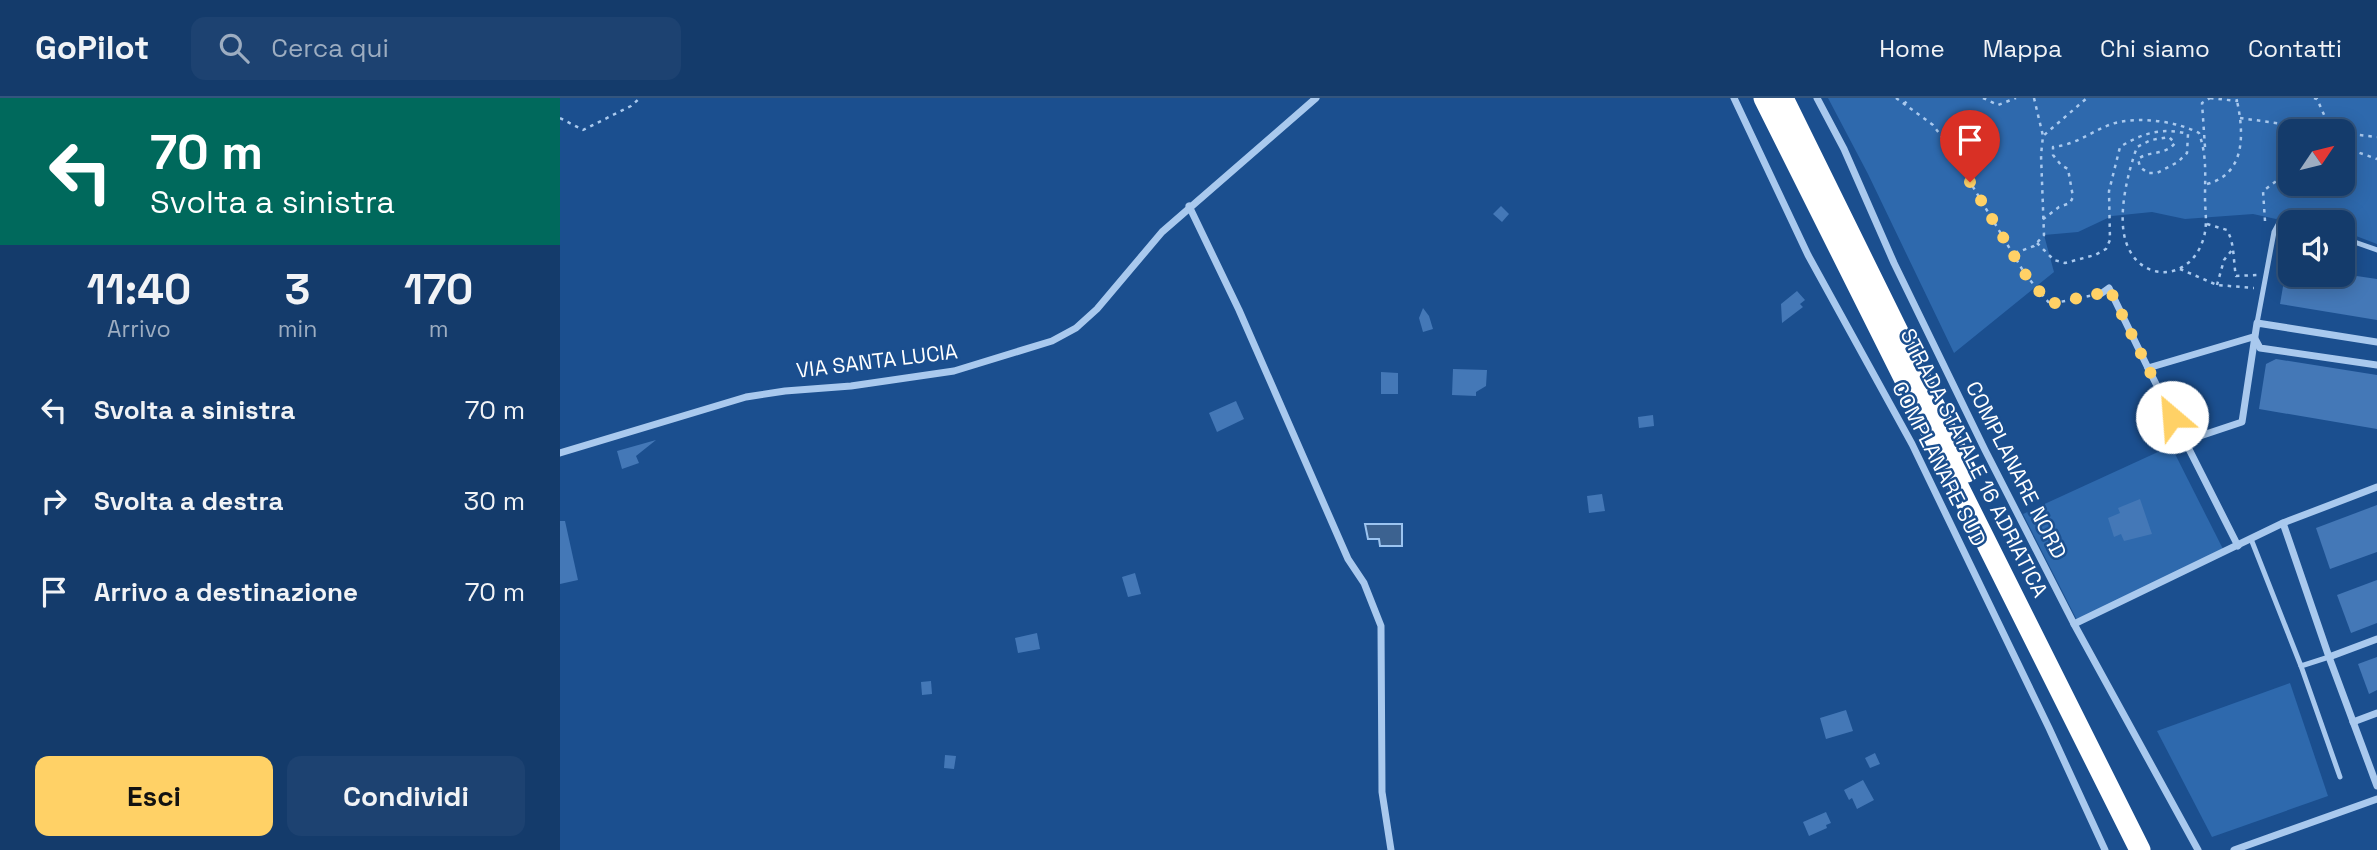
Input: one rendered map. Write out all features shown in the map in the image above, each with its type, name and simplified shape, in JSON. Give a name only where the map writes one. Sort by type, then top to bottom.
[{"type":"highway","name":"STRADA STATALE 16 ADRIATICA","points":[[1764,98],[2140,850]]},
{"type":"highway","name":"STRADA STATALE 16 ADRIATICA","points":[[1783,98],[2156,850]]},
{"type":"street","name":"VIA SANTA LUCIA","points":[[560,453],[746,397],[851,386],[954,371],[1052,341],[1076,328],[1097,309],[1162,232],[1316,98]]},
{"type":"street","name":"COMPLANARE SUD","points":[[1734,98],[1808,255],[1912,444],[2105,850]]},
{"type":"street","name":"COMPLANARE NORD","points":[[1817,98],[1844,149],[1894,263],[1984,450],[2074,624],[2197,850]]},
{"type":"street","points":[[1189,206],[1239,310],[1348,559],[1364,583],[1381,626],[1382,792],[1391,850]]},
{"type":"street","points":[[2102,293],[2109,288],[2238,545]]},
{"type":"street","points":[[2185,441],[2242,422],[2257,323],[2377,342]]},
{"type":"street","points":[[2148,368],[2253,337]]},
{"type":"street","points":[[2253,337],[2260,348],[2377,365]]},
{"type":"street","points":[[2074,624],[2283,523],[2377,487]]},
{"type":"street","points":[[2283,523],[2377,786]]},
{"type":"street","points":[[2329,657],[2377,639]]},
{"type":"street","points":[[2353,722],[2377,713]]},
{"type":"street","points":[[2234,850],[2377,799]]},
{"type":"lane","points":[[2257,323],[2274,232],[2278,225]]},
{"type":"lane","points":[[2355,242],[2377,250]]},
{"type":"lane","points":[[2251,539],[2301,666],[2340,777]]},
{"type":"lane","points":[[2301,666],[2329,657]]},
{"type":"path","points":[[560,118],[583,131],[631,106],[640,98]]},
{"type":"path","points":[[1896,98],[1933,125],[1948,145],[2025,274],[2050,304],[2102,293]]},
{"type":"path","points":[[1904,104],[1910,98]]},
{"type":"path","points":[[1983,98],[1998,105],[2015,98]]},
{"type":"path","points":[[2014,254],[2034,246],[2044,235],[2040,155],[2043,136],[2034,98]]},
{"type":"path","points":[[2043,136],[2087,98]]},
{"type":"path","points":[[2037,243],[2054,260],[2066,263],[2106,249],[2110,240],[2109,191],[2120,147],[2147,133],[2181,132],[2188,134],[2187,153],[2178,162],[2157,173],[2148,173],[2140,167],[2138,159],[2145,154],[2163,152],[2175,143],[2169,137],[2161,137],[2137,147],[2122,219],[2126,242],[2137,262],[2147,269],[2161,272],[2189,265],[2204,239],[2206,224],[2207,184],[2202,103],[2210,98],[2236,100],[2242,126],[2240,153],[2228,174],[2219,181],[2207,184]]},
{"type":"path","points":[[2314,98],[2327,119]]},
{"type":"path","points":[[2241,118],[2278,123]]},
{"type":"path","points":[[2042,220],[2059,207],[2070,203],[2073,197],[2068,169],[2053,155],[2053,147],[2070,145],[2120,122],[2149,121],[2188,127],[2199,134],[2205,150]]},
{"type":"path","points":[[2356,135],[2377,137]]},
{"type":"path","points":[[2356,152],[2377,159]]},
{"type":"path","points":[[2265,221],[2263,191],[2278,180]]},
{"type":"path","points":[[2206,224],[2227,230],[2233,240],[2236,276],[2258,275]]},
{"type":"path","points":[[2217,285],[2224,260],[2232,250]]},
{"type":"path","points":[[2180,269],[2217,285],[2255,288]]},
{"type":"shaded area","points":[[1828,98],[2377,98],[2377,244],[2355,236],[2355,210],[2278,210],[2276,219],[2253,214],[2185,219],[2152,212],[2112,216],[2078,232],[2044,235],[2054,272],[1954,353],[1868,174]]},
{"type":"shaded area","points":[[2171,446],[2224,551],[2079,624],[2023,514]]},
{"type":"shaded area","points":[[1365,524],[1402,524],[1402,546],[1380,546],[1379,539],[1368,539]]},
{"type":"shaded area","points":[[2290,683],[2328,796],[2212,837],[2157,731]]},
{"type":"building","points":[[1501,206],[1509,214],[1502,222],[1493,214]]},
{"type":"building","points":[[2355,276],[2377,279],[2377,320],[2280,304],[2283,287],[2355,287]]},
{"type":"building","points":[[1797,291],[1805,300],[1800,304],[1803,307],[1782,323],[1781,304]]},
{"type":"building","points":[[1423,308],[1433,329],[1423,332],[1419,318]]},
{"type":"building","points":[[2276,359],[2377,375],[2377,429],[2259,409],[2266,364]]},
{"type":"building","points":[[1453,369],[1487,370],[1486,386],[1476,392],[1476,396],[1452,395]]},
{"type":"building","points":[[1381,372],[1398,373],[1398,394],[1381,394]]},
{"type":"building","points":[[1236,401],[1244,419],[1217,432],[1209,413]]},
{"type":"building","points":[[1653,415],[1654,426],[1639,428],[1638,417]]},
{"type":"building","points":[[656,440],[636,456],[639,463],[622,469],[617,451]]},
{"type":"building","points":[[1602,494],[1605,511],[1589,513],[1587,496]]},
{"type":"building","points":[[2140,499],[2152,534],[2124,541],[2121,534],[2114,537],[2108,518],[2120,513],[2118,508]]},
{"type":"building","points":[[2377,505],[2377,552],[2330,569],[2316,528]]},
{"type":"building","points":[[560,521],[565,521],[578,580],[560,584]]},
{"type":"building","points":[[1135,573],[1141,594],[1128,597],[1122,577]]},
{"type":"building","points":[[2377,580],[2377,623],[2351,633],[2337,595]]},
{"type":"building","points":[[1037,633],[1040,649],[1018,653],[1015,638]]},
{"type":"building","points":[[2377,657],[2377,690],[2369,694],[2358,664]]},
{"type":"building","points":[[931,681],[932,694],[922,695],[921,682]]},
{"type":"building","points":[[1846,710],[1853,731],[1826,739],[1820,718]]},
{"type":"building","points":[[1875,753],[1880,764],[1870,768],[1865,758]]},
{"type":"building","points":[[945,755],[956,756],[954,769],[944,768]]},
{"type":"building","points":[[1863,780],[1874,800],[1857,809],[1844,790]]},
{"type":"building","points":[[1826,812],[1831,823],[1826,825],[1827,828],[1809,836],[1803,822]]},
{"type":"route","points":[[1970,182],[2025,274],[2050,304],[2102,293],[2109,288],[2172,417]]}]
